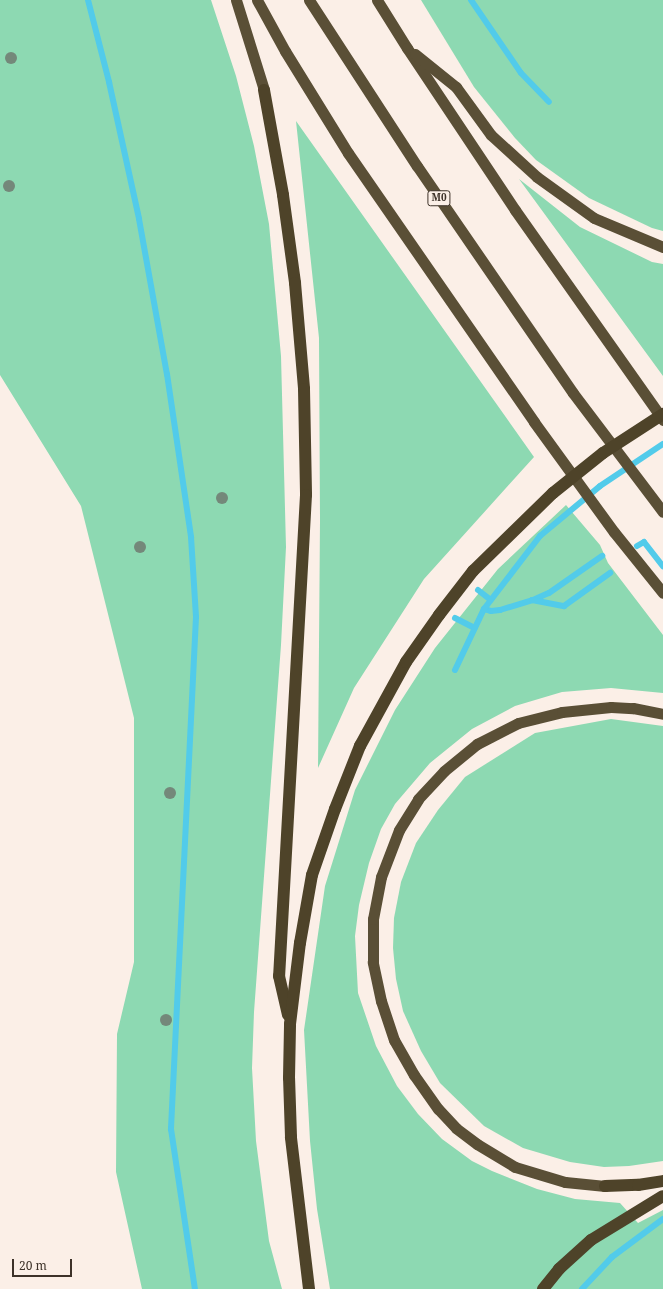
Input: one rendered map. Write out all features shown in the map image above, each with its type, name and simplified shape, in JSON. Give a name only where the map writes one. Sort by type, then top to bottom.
[{"type":"highway","points":[[236,0],[264,90],[284,202],[295,283],[304,389],[306,495],[279,976],[290,1024]]},
{"type":"highway","points":[[257,0],[285,51],[348,153],[534,422],[614,532],[663,593]]},
{"type":"highway","name":"M0","points":[[309,0],[417,166],[573,393],[663,512]]},
{"type":"highway","points":[[377,0],[407,48],[515,210],[620,362],[663,420]]},
{"type":"highway","points":[[407,48],[456,86],[491,135],[536,177],[594,218],[663,247]]},
{"type":"highway","points":[[310,1289],[291,1137],[289,1078],[290,1024],[300,943],[312,875],[335,809],[360,746],[406,662],[439,615],[473,571],[553,493],[603,454],[663,414]]},
{"type":"highway","points":[[663,714],[633,708],[611,708],[562,712],[518,723],[477,744],[444,771],[418,800],[399,830],[381,877],[373,919],[373,962],[380,1001],[392,1034],[414,1075],[438,1109],[456,1128],[497,1157],[515,1167],[565,1182],[605,1186],[638,1185],[663,1181]]},
{"type":"highway","points":[[543,1289],[559,1269],[590,1240],[663,1196]]},
{"type":"green space","points":[[0,0],[211,0],[236,76],[254,146],[269,224],[281,356],[286,547],[281,645],[254,1012],[252,1068],[256,1141],[269,1241],[282,1289],[142,1289],[116,1172],[117,1034],[134,962],[134,718],[81,506],[0,375]]},
{"type":"green space","points":[[421,0],[663,0],[663,231],[652,228],[589,198],[536,160],[515,138],[474,87]]},
{"type":"green space","points":[[296,121],[534,457],[424,579],[354,688],[318,768],[320,520],[319,338]]},
{"type":"green space","points":[[519,179],[580,227],[652,262],[663,264],[663,376]]},
{"type":"green space","points":[[566,505],[600,545],[608,563],[663,635],[663,693],[611,688],[562,692],[515,706],[472,729],[430,763],[395,804],[381,829],[369,863],[359,905],[355,936],[358,993],[376,1046],[397,1086],[418,1114],[442,1139],[472,1161],[492,1171],[537,1189],[575,1199],[620,1203],[638,1223],[663,1210],[663,1289],[330,1289],[317,1209],[310,1141],[304,1030],[325,886],[355,790],[395,710],[435,648],[498,569]]},
{"type":"green space","points":[[611,719],[663,726],[663,1161],[629,1166],[604,1167],[570,1162],[523,1148],[484,1126],[440,1083],[421,1051],[403,1011],[396,979],[393,948],[394,918],[401,882],[416,843],[438,810],[465,777],[535,733]]},
{"type":"waterway","points":[[88,0],[109,82],[139,219],[167,374],[191,537],[196,617],[171,1129],[195,1289]]},
{"type":"waterway","points":[[471,0],[521,73],[549,102]]},
{"type":"waterway","points":[[455,670],[484,609],[540,536],[600,486],[663,444]]},
{"type":"waterway","points":[[637,546],[644,542],[663,566]]},
{"type":"waterway","points":[[533,600],[549,593],[602,556]]},
{"type":"waterway","points":[[484,609],[491,611],[500,610],[532,600],[564,606],[610,573]]},
{"type":"waterway","points":[[478,590],[491,600]]},
{"type":"waterway","points":[[455,618],[475,628]]},
{"type":"waterway","points":[[582,1289],[612,1257],[663,1219]]}]
